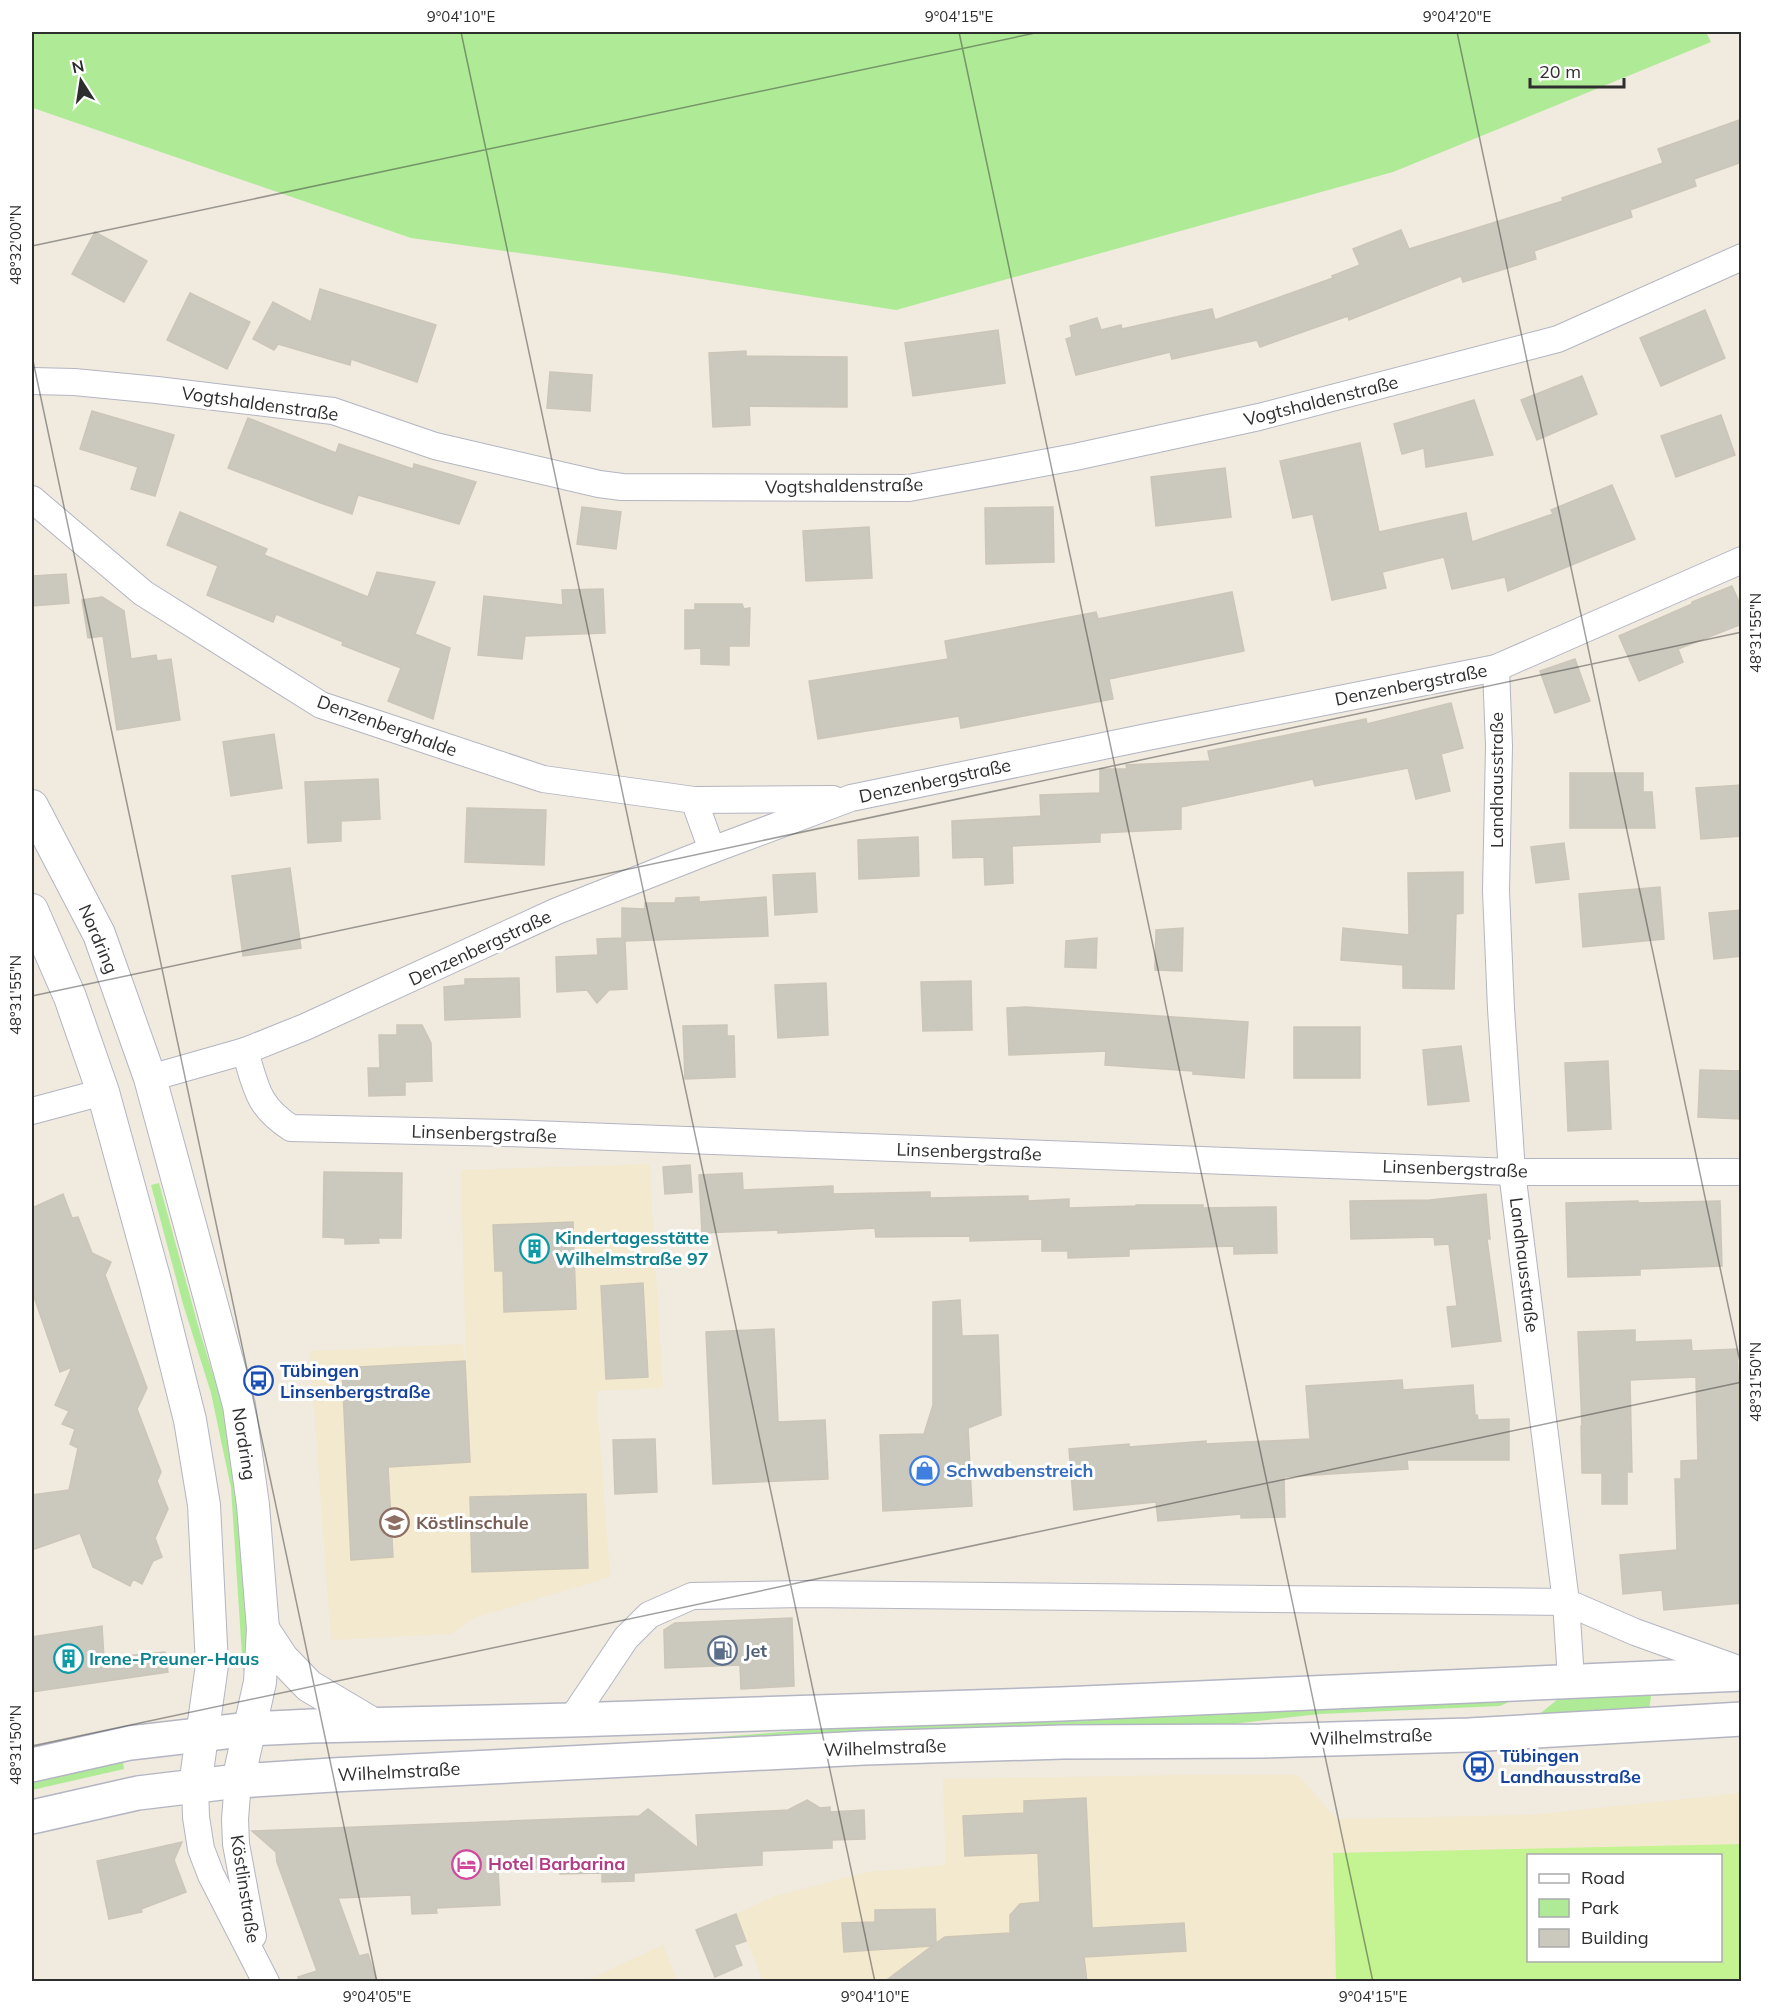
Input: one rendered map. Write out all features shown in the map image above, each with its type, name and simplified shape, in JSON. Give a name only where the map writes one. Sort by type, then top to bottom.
[{"type":"main road","points":[[32,1765],[130,1743],[250,1729],[1061,1704],[1742,1672]]},
{"type":"main road","points":[[1659,1676],[1661,1722]]},
{"type":"main road","points":[[1469,1735],[1535,1706],[1571,1680]]},
{"type":"main road","name":"Wilhelmstraße","points":[[32,1817],[111,1798],[238,1782],[864,1748],[1042,1742],[1261,1741],[1469,1735],[1742,1719]]},
{"type":"street","name":"Vogtshaldenstraße","points":[[32,381],[74,382],[157,390],[333,411],[435,446],[599,484],[622,487],[909,488],[1075,457],[1259,417],[1558,339],[1742,257]]},
{"type":"street","name":"Denzenberghalde","points":[[32,499],[143,593],[321,705],[543,779],[694,800],[851,798]]},
{"type":"street","name":"Denzenbergstraße","points":[[150,1078],[245,1051],[337,1014],[557,911],[851,798],[1496,668],[1742,560]]},
{"type":"street","name":"Landhausstraße","points":[[1496,668],[1499,746],[1496,891],[1512,1172],[1566,1602],[1571,1680]]},
{"type":"street","points":[[694,800],[712,850]]},
{"type":"street","name":"Nordring","points":[[32,806],[99,934],[150,1078],[239,1405],[253,1505],[264,1629],[260,1682],[238,1782]]},
{"type":"street","points":[[32,910],[70,998],[103,1092],[190,1420],[204,1504],[213,1665],[195,1786]]},
{"type":"street","name":"Linsenbergstraße","points":[[245,1051],[257,1092],[272,1116],[291,1128],[506,1133],[1512,1172],[1742,1172]]},
{"type":"street","points":[[32,1111],[150,1078]]},
{"type":"street","points":[[571,1720],[626,1638],[649,1615],[692,1596],[827,1594],[1566,1602],[1635,1632],[1742,1672]]},
{"type":"street","points":[[264,1629],[282,1658],[309,1686],[373,1724]]},
{"type":"street","name":"Köstlinstraße","points":[[238,1782],[235,1819],[236,1844],[262,1971]]},
{"type":"street","name":"Köstlinstraße","points":[[195,1786],[196,1817],[201,1849],[211,1875],[262,1971]]},
{"type":"shaded area","points":[[649,1164],[663,1388],[596,1391],[610,1577],[473,1618],[451,1634],[331,1640],[310,1351],[463,1344],[467,1401],[461,1170]]},
{"type":"shaded area","points":[[1298,1775],[1337,1819],[1530,1815],[1741,1793],[1741,1981],[763,1981],[736,1914],[772,1897],[867,1872],[946,1865],[943,1779]]},
{"type":"shaded area","points":[[663,1945],[677,1981],[585,1981]]},
{"type":"green space","points":[[32,32],[1706,32],[1711,42],[1393,172],[896,310],[664,273],[411,238],[33,108]]},
{"type":"green space","points":[[159,1183],[224,1410],[236,1474],[250,1671],[243,1671],[231,1488],[211,1393],[183,1304],[151,1185]]},
{"type":"green space","points":[[1652,1690],[1649,1710],[1537,1716],[1563,1695]]},
{"type":"green space","points":[[1510,1698],[1513,1700],[1500,1706],[1320,1714],[1213,1726],[1115,1724],[959,1729],[801,1737],[636,1750],[298,1765],[292,1761],[295,1759],[558,1749],[809,1730]]},
{"type":"green space","points":[[123,1762],[124,1769],[32,1790],[32,1783]]},
{"type":"green space","points":[[1741,1844],[1741,1981],[1336,1981],[1333,1853]]},
{"type":"building","points":[[1742,119],[1742,162],[1694,179],[1696,186],[1630,210],[1632,217],[1534,251],[1536,259],[1463,282],[1461,276],[1349,320],[1348,316],[1260,347],[1257,340],[1172,359],[1170,352],[1076,375],[1066,339],[1072,337],[1070,326],[1097,318],[1101,330],[1121,325],[1122,329],[1212,309],[1215,320],[1333,278],[1332,276],[1360,265],[1353,249],[1401,230],[1409,249],[1563,201],[1562,198],[1663,163],[1658,149]]},
{"type":"building","points":[[95,232],[147,261],[124,302],[72,274]]},
{"type":"building","points":[[320,289],[436,325],[417,382],[351,359],[350,365],[278,344],[274,350],[253,339],[273,302],[311,322]]},
{"type":"building","points":[[190,293],[250,322],[227,369],[167,340]]},
{"type":"building","points":[[1705,310],[1725,358],[1661,386],[1640,338]]},
{"type":"building","points":[[998,330],[1005,383],[913,396],[905,343]]},
{"type":"building","points":[[746,351],[746,356],[847,357],[847,407],[749,406],[750,425],[713,427],[709,353]]},
{"type":"building","points":[[550,372],[592,375],[590,411],[547,408]]},
{"type":"building","points":[[1582,376],[1597,414],[1537,440],[1521,400]]},
{"type":"building","points":[[1474,400],[1493,455],[1426,467],[1424,448],[1402,454],[1394,424]]},
{"type":"building","points":[[92,411],[174,435],[155,496],[131,489],[138,467],[80,449]]},
{"type":"building","points":[[1721,415],[1735,455],[1676,477],[1661,436]]},
{"type":"building","points":[[248,418],[336,453],[339,444],[413,469],[414,464],[476,482],[459,524],[358,495],[352,514],[228,468]]},
{"type":"building","points":[[1360,443],[1379,532],[1466,513],[1472,542],[1553,514],[1551,510],[1612,485],[1635,539],[1508,591],[1505,577],[1452,589],[1444,557],[1382,572],[1386,588],[1332,600],[1313,514],[1293,518],[1280,461]]},
{"type":"building","points":[[1225,468],[1231,517],[1156,526],[1151,477]]},
{"type":"building","points":[[582,507],[621,512],[616,549],[577,544]]},
{"type":"building","points":[[1053,507],[1054,562],[986,564],[985,508]]},
{"type":"building","points":[[180,512],[267,549],[264,555],[368,597],[377,572],[435,582],[415,634],[450,648],[433,719],[388,701],[401,668],[342,645],[343,642],[276,614],[273,622],[207,595],[218,566],[167,545]]},
{"type":"building","points":[[869,527],[872,578],[806,581],[803,531]]},
{"type":"building","points":[[66,574],[69,603],[32,606],[32,576]]},
{"type":"building","points":[[1732,586],[1742,609],[1742,624],[1678,649],[1683,662],[1639,681],[1619,636]]},
{"type":"building","points":[[603,589],[605,633],[525,636],[522,659],[478,655],[484,596],[563,605],[562,590]]},
{"type":"building","points":[[1232,592],[1244,651],[1109,679],[1113,699],[961,728],[959,716],[818,739],[809,681],[948,659],[945,641],[1096,612],[1098,619]]},
{"type":"building","points":[[102,597],[124,611],[131,659],[156,655],[157,661],[171,659],[180,720],[117,730],[103,636],[88,638],[82,600]]},
{"type":"building","points":[[695,604],[742,604],[744,609],[750,608],[749,646],[729,646],[729,665],[701,664],[701,648],[685,649],[685,610],[695,610]]},
{"type":"building","points":[[1575,659],[1590,701],[1555,713],[1540,671]]},
{"type":"building","points":[[1451,703],[1463,748],[1441,754],[1450,791],[1416,799],[1408,768],[1315,786],[1313,779],[1181,807],[1181,829],[1100,833],[1100,842],[1012,846],[1013,883],[985,885],[984,857],[953,858],[952,821],[1041,816],[1040,795],[1100,793],[1100,769],[1127,769],[1126,765],[1210,761],[1208,751],[1366,719],[1367,724]]},
{"type":"building","points":[[274,734],[282,788],[231,796],[223,742]]},
{"type":"building","points":[[1570,773],[1643,773],[1643,792],[1652,792],[1655,828],[1570,828]]},
{"type":"building","points":[[378,779],[380,819],[341,821],[341,841],[308,843],[305,782]]},
{"type":"building","points":[[1742,785],[1742,836],[1701,839],[1696,788]]},
{"type":"building","points":[[467,808],[546,810],[544,865],[465,862]]},
{"type":"building","points":[[918,837],[919,876],[859,879],[858,840]]},
{"type":"building","points":[[1564,843],[1569,879],[1536,883],[1531,847]]},
{"type":"building","points":[[290,868],[301,948],[243,956],[232,876]]},
{"type":"building","points":[[1463,872],[1463,913],[1456,914],[1454,989],[1403,988],[1403,965],[1341,960],[1343,928],[1409,935],[1408,873]]},
{"type":"building","points":[[815,873],[817,912],[775,915],[773,875]]},
{"type":"building","points":[[1660,887],[1664,939],[1583,947],[1579,894]]},
{"type":"building","points":[[699,897],[699,902],[766,897],[768,936],[625,941],[627,989],[609,990],[597,1003],[587,990],[557,992],[556,957],[598,955],[597,939],[622,938],[622,908],[645,909],[645,903],[675,903],[676,898]]},
{"type":"building","points":[[1742,910],[1742,956],[1714,959],[1709,913]]},
{"type":"building","points":[[1183,928],[1182,971],[1155,970],[1156,930]]},
{"type":"building","points":[[1097,938],[1096,968],[1065,967],[1066,941]]},
{"type":"building","points":[[519,978],[520,1017],[445,1020],[444,987],[465,985],[465,979]]},
{"type":"building","points":[[971,981],[972,1030],[923,1031],[921,982]]},
{"type":"building","points":[[826,983],[828,1035],[778,1038],[775,985]]},
{"type":"building","points":[[1026,1007],[1248,1022],[1244,1078],[1193,1074],[1193,1071],[1105,1065],[1106,1051],[1009,1055],[1007,1008]]},
{"type":"building","points":[[397,1025],[422,1025],[431,1043],[432,1081],[405,1082],[405,1095],[369,1096],[368,1068],[380,1068],[379,1035],[397,1035]]},
{"type":"building","points":[[727,1025],[727,1036],[734,1036],[735,1077],[685,1079],[683,1026]]},
{"type":"building","points":[[1294,1027],[1360,1027],[1360,1078],[1294,1078]]},
{"type":"building","points":[[1461,1046],[1469,1101],[1428,1105],[1423,1050]]},
{"type":"building","points":[[1608,1061],[1611,1129],[1568,1131],[1565,1063]]},
{"type":"building","points":[[1700,1070],[1742,1071],[1742,1119],[1698,1117]]},
{"type":"building","points":[[690,1165],[692,1192],[665,1194],[663,1167]]},
{"type":"building","points":[[324,1172],[402,1173],[401,1238],[378,1238],[379,1243],[345,1244],[345,1238],[323,1237]]},
{"type":"building","points":[[742,1173],[743,1190],[833,1186],[833,1194],[930,1192],[930,1198],[1028,1196],[1028,1201],[1069,1199],[1069,1208],[1136,1205],[1203,1205],[1203,1208],[1276,1207],[1277,1253],[1234,1254],[1234,1246],[1129,1249],[1129,1256],[1068,1258],[1068,1251],[1042,1251],[1042,1239],[970,1241],[970,1236],[876,1237],[875,1228],[778,1233],[778,1230],[702,1233],[699,1175]]},
{"type":"building","points":[[63,1194],[72,1218],[78,1217],[92,1253],[111,1262],[105,1275],[147,1388],[137,1409],[161,1472],[157,1481],[168,1509],[155,1538],[162,1557],[153,1561],[142,1584],[133,1579],[130,1586],[93,1567],[80,1533],[32,1550],[32,1495],[69,1490],[78,1448],[70,1444],[75,1429],[62,1424],[69,1411],[55,1405],[72,1367],[60,1372],[32,1291],[32,1208]]},
{"type":"building","points":[[1486,1194],[1490,1239],[1487,1239],[1501,1341],[1452,1347],[1447,1307],[1457,1306],[1449,1244],[1435,1245],[1434,1237],[1351,1239],[1350,1201],[1430,1200]]},
{"type":"building","points":[[1638,1201],[1638,1203],[1720,1201],[1722,1266],[1640,1269],[1640,1275],[1568,1277],[1566,1203]]},
{"type":"building","name":"Kindertagesstätte Wilhelmstraße 97","points":[[573,1222],[576,1309],[504,1312],[503,1271],[495,1271],[493,1225]]},
{"type":"building","points":[[643,1283],[648,1377],[606,1379],[601,1286]]},
{"type":"building","points":[[960,1300],[962,1336],[998,1335],[1001,1415],[968,1428],[972,1506],[883,1511],[880,1435],[924,1434],[933,1405],[933,1302]]},
{"type":"building","points":[[774,1329],[778,1422],[825,1420],[828,1479],[713,1484],[706,1332]]},
{"type":"building","points":[[1635,1330],[1635,1342],[1691,1340],[1692,1351],[1737,1349],[1740,1418],[1742,1418],[1742,1603],[1664,1610],[1662,1590],[1623,1594],[1620,1555],[1677,1550],[1675,1479],[1681,1479],[1681,1461],[1698,1460],[1696,1377],[1630,1380],[1632,1472],[1627,1472],[1627,1504],[1602,1504],[1602,1473],[1582,1473],[1578,1332]]},
{"type":"building","points":[[465,1361],[470,1462],[388,1467],[393,1557],[351,1560],[342,1368]]},
{"type":"building","points":[[1402,1380],[1403,1390],[1473,1385],[1475,1415],[1478,1420],[1509,1419],[1509,1460],[1407,1460],[1408,1469],[1284,1477],[1285,1517],[1241,1518],[1241,1514],[1158,1521],[1156,1502],[1074,1510],[1069,1449],[1129,1444],[1129,1447],[1206,1441],[1206,1444],[1310,1439],[1306,1386]]},
{"type":"building","points":[[655,1439],[657,1492],[615,1494],[613,1440]]},
{"type":"building","points":[[586,1494],[588,1568],[472,1572],[470,1497]]},
{"type":"building","points":[[792,1618],[794,1686],[741,1689],[740,1665],[665,1668],[664,1630],[675,1623]]},
{"type":"building","name":"Irene-Preuner-Haus","points":[[102,1626],[104,1658],[165,1652],[168,1672],[32,1692],[32,1637]]},
{"type":"building","points":[[1086,1798],[1092,1928],[1184,1923],[1186,1951],[1084,1957],[1087,1982],[884,1982],[932,1946],[844,1952],[842,1923],[875,1922],[875,1910],[935,1909],[936,1943],[945,1937],[1010,1933],[1010,1915],[1020,1904],[1040,1902],[1038,1853],[965,1856],[963,1816],[1024,1813],[1024,1801]]},
{"type":"building","points":[[807,1800],[820,1808],[830,1807],[830,1812],[864,1810],[865,1839],[832,1840],[832,1848],[762,1851],[762,1865],[634,1873],[634,1881],[602,1882],[602,1873],[560,1874],[559,1867],[498,1870],[500,1905],[436,1908],[437,1913],[412,1914],[411,1895],[338,1898],[359,1956],[368,1954],[377,1982],[299,1982],[298,1977],[317,1971],[277,1862],[276,1852],[252,1831],[639,1816],[648,1809],[698,1848],[696,1815],[788,1810]]},
{"type":"building","points":[[182,1842],[174,1860],[186,1892],[141,1909],[142,1912],[109,1919],[97,1861]]},
{"type":"building","points":[[736,1914],[746,1941],[734,1945],[742,1965],[715,1977],[696,1930]]},
{"type":"place","name":"Kindertagesstätte Wilhelmstraße 97","points":[[534,1248]]},
{"type":"place","name":"Tübingen Linsenbergstraße","points":[[259,1381]]},
{"type":"place","name":"Schwabenstreich","points":[[925,1471]]},
{"type":"place","name":"Köstlinschule","points":[[395,1523]]},
{"type":"place","name":"Jet","points":[[723,1651]]},
{"type":"place","name":"Irene-Preuner-Haus","points":[[68,1659]]},
{"type":"place","name":"Tübingen Landhausstraße","points":[[1479,1766]]},
{"type":"place","name":"Hotel Barbarina","points":[[467,1864]]}]
